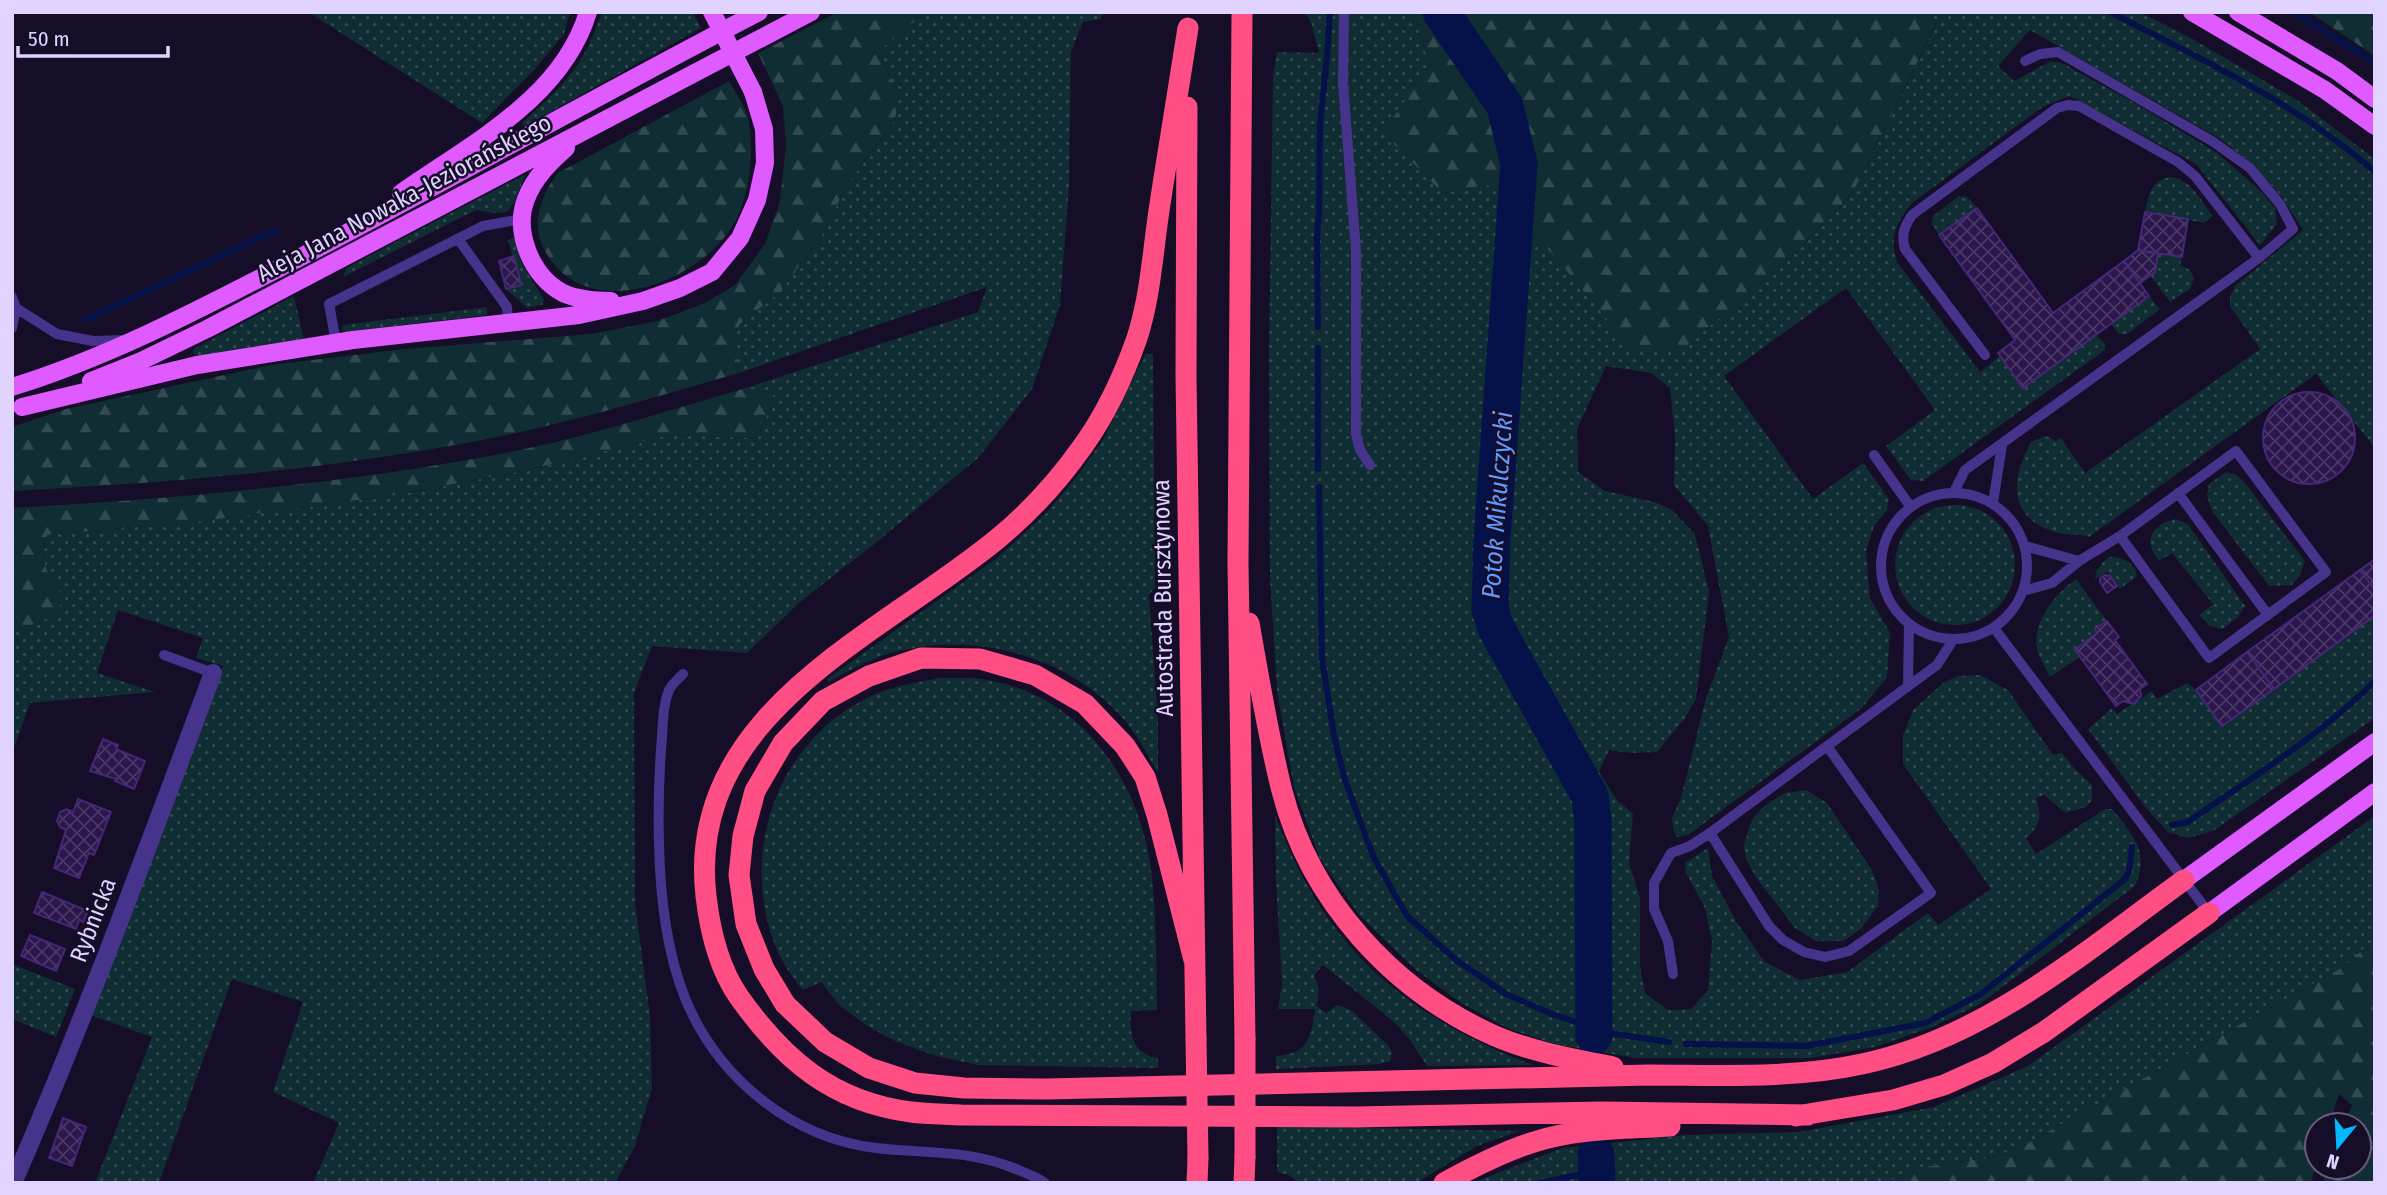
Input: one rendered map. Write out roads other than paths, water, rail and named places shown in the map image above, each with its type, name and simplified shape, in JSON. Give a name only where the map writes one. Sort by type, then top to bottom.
[{"type":"highway","name":"Autostrada Bursztynowa","points":[[1188,20],[1185,173],[1186,376],[1197,1183]]},
{"type":"highway","points":[[1188,20],[1150,276],[1138,336],[1112,396],[1084,445],[1049,488],[998,539],[803,680],[767,714],[741,748],[722,783],[709,826],[703,875],[710,933],[731,985],[761,1028],[799,1066],[829,1086],[866,1101],[910,1112],[961,1115],[1342,1116],[1602,1112],[1808,1115]]},
{"type":"highway","points":[[1241,21],[1238,563],[1245,1039],[1244,1183]]},
{"type":"highway","points":[[1238,563],[1282,792],[1302,848],[1328,895],[1365,943],[1405,983],[1451,1014],[1496,1037],[1548,1054],[1649,1075]]},
{"type":"highway","points":[[1194,960],[1145,776],[1125,746],[1085,704],[1035,675],[980,659],[921,658],[869,676],[822,701],[783,743],[755,791],[743,836],[739,875],[746,924],[764,969],[785,1004],[825,1042],[869,1068],[915,1083],[964,1088],[1047,1089],[1800,1073],[1863,1064],[1970,1026],[2026,994],[2184,880]]},
{"type":"highway","points":[[1444,1183],[1482,1162],[1535,1141],[1573,1134],[1808,1115],[1893,1100],[1944,1085],[1993,1063],[2044,1032],[2209,913]]},
{"type":"main road","points":[[335,240],[505,121],[559,70],[588,12]]},
{"type":"main road","points":[[17,408],[197,365],[336,342],[579,315],[643,301],[680,288],[712,272],[740,238],[757,201],[765,163],[764,129],[753,92],[712,12]]},
{"type":"main road","name":"Aleja Jana Nowaka-Jeziorańskiego","points":[[12,387],[84,363],[135,340],[335,240],[759,12]]},
{"type":"main road","name":"Aleja Jana Nowaka-Jeziorańskiego","points":[[17,408],[141,360],[207,329],[811,12]]},
{"type":"main road","points":[[2192,12],[2325,90],[2375,126]]},
{"type":"main road","points":[[2238,12],[2337,71],[2375,99]]},
{"type":"main road","points":[[2325,90],[2375,138]]},
{"type":"main road","points":[[583,132],[535,181],[526,198],[522,219],[524,239],[532,260],[545,279],[564,293],[591,301],[643,301]]},
{"type":"main road","points":[[2337,769],[2375,733]]},
{"type":"main road","points":[[2184,880],[2375,742]]},
{"type":"main road","points":[[2209,913],[2370,797]]},
{"type":"street","name":"Rybnicka","points":[[13,1183],[86,1006],[213,673]]},
{"type":"lane","points":[[1344,12],[1343,83],[1356,251],[1356,434],[1360,450],[1370,465]]},
{"type":"lane","points":[[1954,492],[1965,470],[2259,258],[2294,229],[2280,204],[2250,168],[2212,141],[2058,52],[2040,54],[2025,61]]},
{"type":"lane","points":[[1985,355],[1905,249],[1901,237],[1905,224],[1912,215],[2057,108],[2079,106],[2178,162],[2195,176],[2259,258]]},
{"type":"lane","points":[[336,342],[329,304],[483,226],[522,219]]},
{"type":"lane","points":[[458,239],[506,307],[508,322]]},
{"type":"lane","points":[[14,302],[57,334],[93,341],[135,340]]},
{"type":"lane","points":[[12,328],[14,302]]},
{"type":"lane","points":[[1993,503],[2002,445]]},
{"type":"lane","points":[[2023,591],[2052,583],[2079,561],[2120,536],[2236,451],[2326,572],[2209,658],[2120,536]]},
{"type":"lane","points":[[1874,455],[1910,506]]},
{"type":"lane","points":[[1954,492],[1974,495],[1993,503],[2007,514],[2018,529],[2025,546],[2028,569],[2016,606],[1994,628],[1968,639],[1930,636],[1909,625],[1891,604],[1881,579],[1881,551],[1892,526],[1910,506],[1931,496],[1954,492]]},
{"type":"lane","points":[[2178,493],[2268,615]]},
{"type":"lane","points":[[2025,546],[2079,561]]},
{"type":"lane","points":[[1908,686],[1909,625]]},
{"type":"lane","points":[[1994,628],[2209,913]]},
{"type":"lane","points":[[1673,974],[1668,941],[1654,909],[1654,883],[1671,853],[1690,846],[1710,833],[1890,701],[1937,665],[1954,640]]},
{"type":"lane","points":[[164,655],[213,673]]},
{"type":"lane","points":[[683,674],[670,688],[665,705],[657,800],[660,884],[672,957],[686,1000],[713,1048],[747,1088],[793,1122],[832,1139],[875,1148],[937,1151],[992,1159],[1045,1183]]},
{"type":"lane","points":[[1710,833],[1769,926],[1783,940],[1804,952],[1825,957],[1849,951],[1931,893],[1827,746]]},
{"type":"waterway","points":[[1318,327],[1320,124],[1330,12]]},
{"type":"waterway","name":"Potok Mikulczycki","points":[[1441,12],[1505,106],[1519,164],[1492,539],[1490,610],[1496,628],[1590,796],[1593,820],[1594,1036]]},
{"type":"waterway","points":[[2110,12],[2248,84],[2314,125],[2375,172]]},
{"type":"waterway","points":[[2294,12],[2375,63]]},
{"type":"waterway","points":[[85,320],[276,230]]},
{"type":"waterway","points":[[1318,348],[1318,469]]},
{"type":"waterway","points":[[1319,487],[1322,658],[1334,736],[1345,780],[1373,856],[1407,916],[1456,960],[1506,994],[1549,1013],[1594,1028]]},
{"type":"waterway","points":[[2172,825],[2188,822],[2284,756],[2331,720],[2375,681]]},
{"type":"waterway","points":[[1686,1044],[1807,1046],[1925,1023],[1981,994],[2124,880],[2129,871],[2132,847]]},
{"type":"waterway","points":[[1594,1031],[1669,1042]]},
{"type":"waterway","name":"Potok Mikulczycki","points":[[1596,1155],[1597,1183]]},
{"type":"waterway","points":[[1539,1183],[1597,1171]]}]
